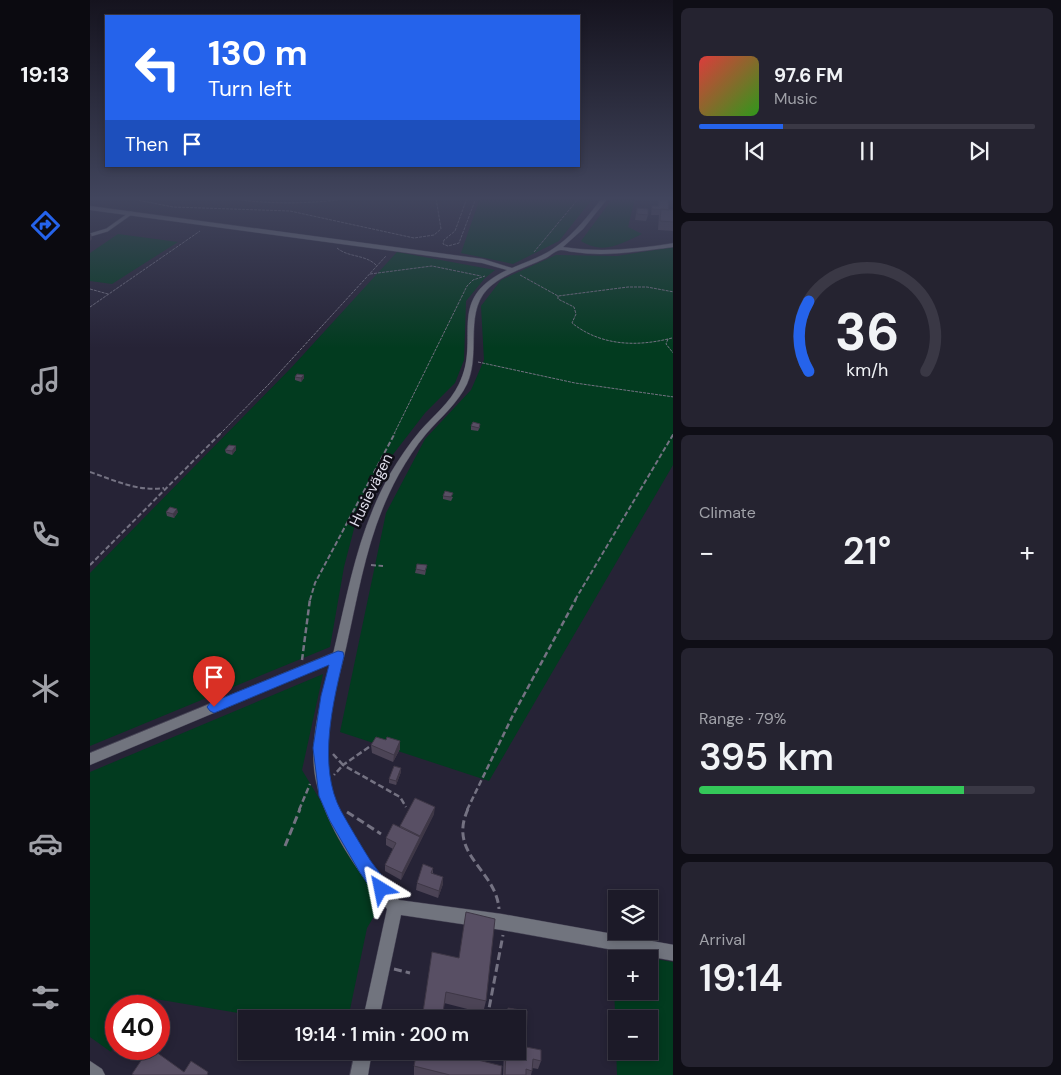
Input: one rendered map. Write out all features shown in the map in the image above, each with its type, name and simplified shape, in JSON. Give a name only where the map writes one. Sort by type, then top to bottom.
[{"type":"street","points":[[388,248],[483,261],[512,270]]},
{"type":"street","name":"Husievägen","points":[[395,907],[365,866],[328,801],[322,768],[320,748],[323,726],[358,564],[374,517],[413,445],[464,384],[470,362],[473,304],[486,286],[512,270],[559,248]]},
{"type":"street","points":[[561,248],[604,253],[646,248]]},
{"type":"street","points":[[90,759],[338,656]]},
{"type":"street","points":[[373,1010],[395,907],[501,922],[673,953]]},
{"type":"street","points":[[359,1075],[362,1060]]},
{"type":"street","points":[[90,1070],[96,1075]]},
{"type":"path","points":[[90,307],[175,248]]},
{"type":"path","points":[[337,248],[340,252],[372,259],[377,266]]},
{"type":"path","points":[[90,565],[269,384],[391,252]]},
{"type":"path","points":[[370,274],[387,274],[417,266],[452,269],[483,277]]},
{"type":"path","points":[[512,270],[558,296],[628,287],[647,287],[673,292]]},
{"type":"path","points":[[303,670],[301,662],[305,620],[315,582],[381,461],[467,286],[476,279],[489,275]]},
{"type":"path","points":[[90,289],[108,294]]},
{"type":"path","points":[[558,296],[558,300],[574,307],[576,314],[572,323],[580,332],[600,339],[641,344],[656,343],[673,337]]},
{"type":"path","points":[[668,339],[666,344],[673,353]]},
{"type":"path","points":[[470,362],[604,389],[673,397]]},
{"type":"path","points":[[489,1010],[501,922],[500,905],[494,890],[471,856],[462,837],[466,812],[538,667],[600,555],[673,436]]},
{"type":"path","points":[[90,472],[125,484],[154,490],[167,487]]},
{"type":"path","points":[[369,747],[343,764],[400,797],[406,807]]},
{"type":"path","points":[[285,846],[307,790],[322,768]]},
{"type":"path","points":[[328,801],[381,834]]},
{"type":"green space","points":[[97,248],[168,248],[112,284],[90,281],[90,253]]},
{"type":"green space","points":[[463,248],[545,248],[513,264],[461,253]]},
{"type":"green space","points":[[673,248],[673,465],[489,781],[340,732],[386,513],[425,439],[471,390],[484,360],[481,306],[501,280],[556,255],[617,256]]},
{"type":"green space","points":[[397,252],[495,270],[485,278],[466,301],[464,360],[455,383],[425,413],[391,457],[356,521],[344,567],[330,647],[90,746],[90,573],[292,367]]},
{"type":"green space","points":[[323,674],[302,770],[382,903],[367,928],[350,1010],[238,1010],[238,1013],[170,1001],[170,995],[105,995],[105,1048],[90,1037],[90,772]]},
{"type":"green space","points":[[658,960],[673,962],[673,1075],[617,1075],[616,1060],[658,1060],[658,1010],[615,1010],[615,1000],[658,1000]]},
{"type":"building","points":[[297,374],[304,375],[301,378],[295,377]]},
{"type":"building","points":[[473,422],[480,424],[479,428],[471,426]]},
{"type":"building","points":[[229,445],[236,446],[232,451],[225,450]]},
{"type":"building","points":[[445,491],[453,493],[451,497],[443,496]]},
{"type":"building","points":[[170,507],[177,509],[173,514],[166,512]]},
{"type":"building","points":[[417,564],[427,565],[425,571],[416,569]]},
{"type":"building","points":[[376,737],[386,740],[387,737],[400,741],[394,755],[371,745]]},
{"type":"building","points":[[394,766],[401,768],[396,781],[389,779]]},
{"type":"building","points":[[415,798],[435,807],[420,836],[400,826]]},
{"type":"building","points":[[393,824],[420,837],[402,873],[385,865],[396,843],[386,838]]},
{"type":"building","points":[[423,864],[433,868],[431,873],[443,877],[439,891],[417,883]]},
{"type":"building","points":[[466,912],[495,919],[486,1001],[446,992],[443,1010],[423,1010],[432,952],[459,958]]},
{"type":"building","points":[[526,1011],[527,1011],[526,1047]]},
{"type":"building","points":[[526,1047],[541,1050],[541,1061],[533,1059],[532,1071],[526,1069],[526,1075],[505,1075],[506,1060],[526,1060]]},
{"type":"building","points":[[142,1060],[167,1060],[184,1072],[191,1061],[208,1072],[207,1075],[132,1074]]},
{"type":"building","points":[[415,1060],[478,1060],[502,1066],[501,1075],[450,1075],[414,1066]]},
{"type":"route","points":[[214,707],[338,656],[328,696],[320,748],[326,796],[335,816],[381,889]]}]
